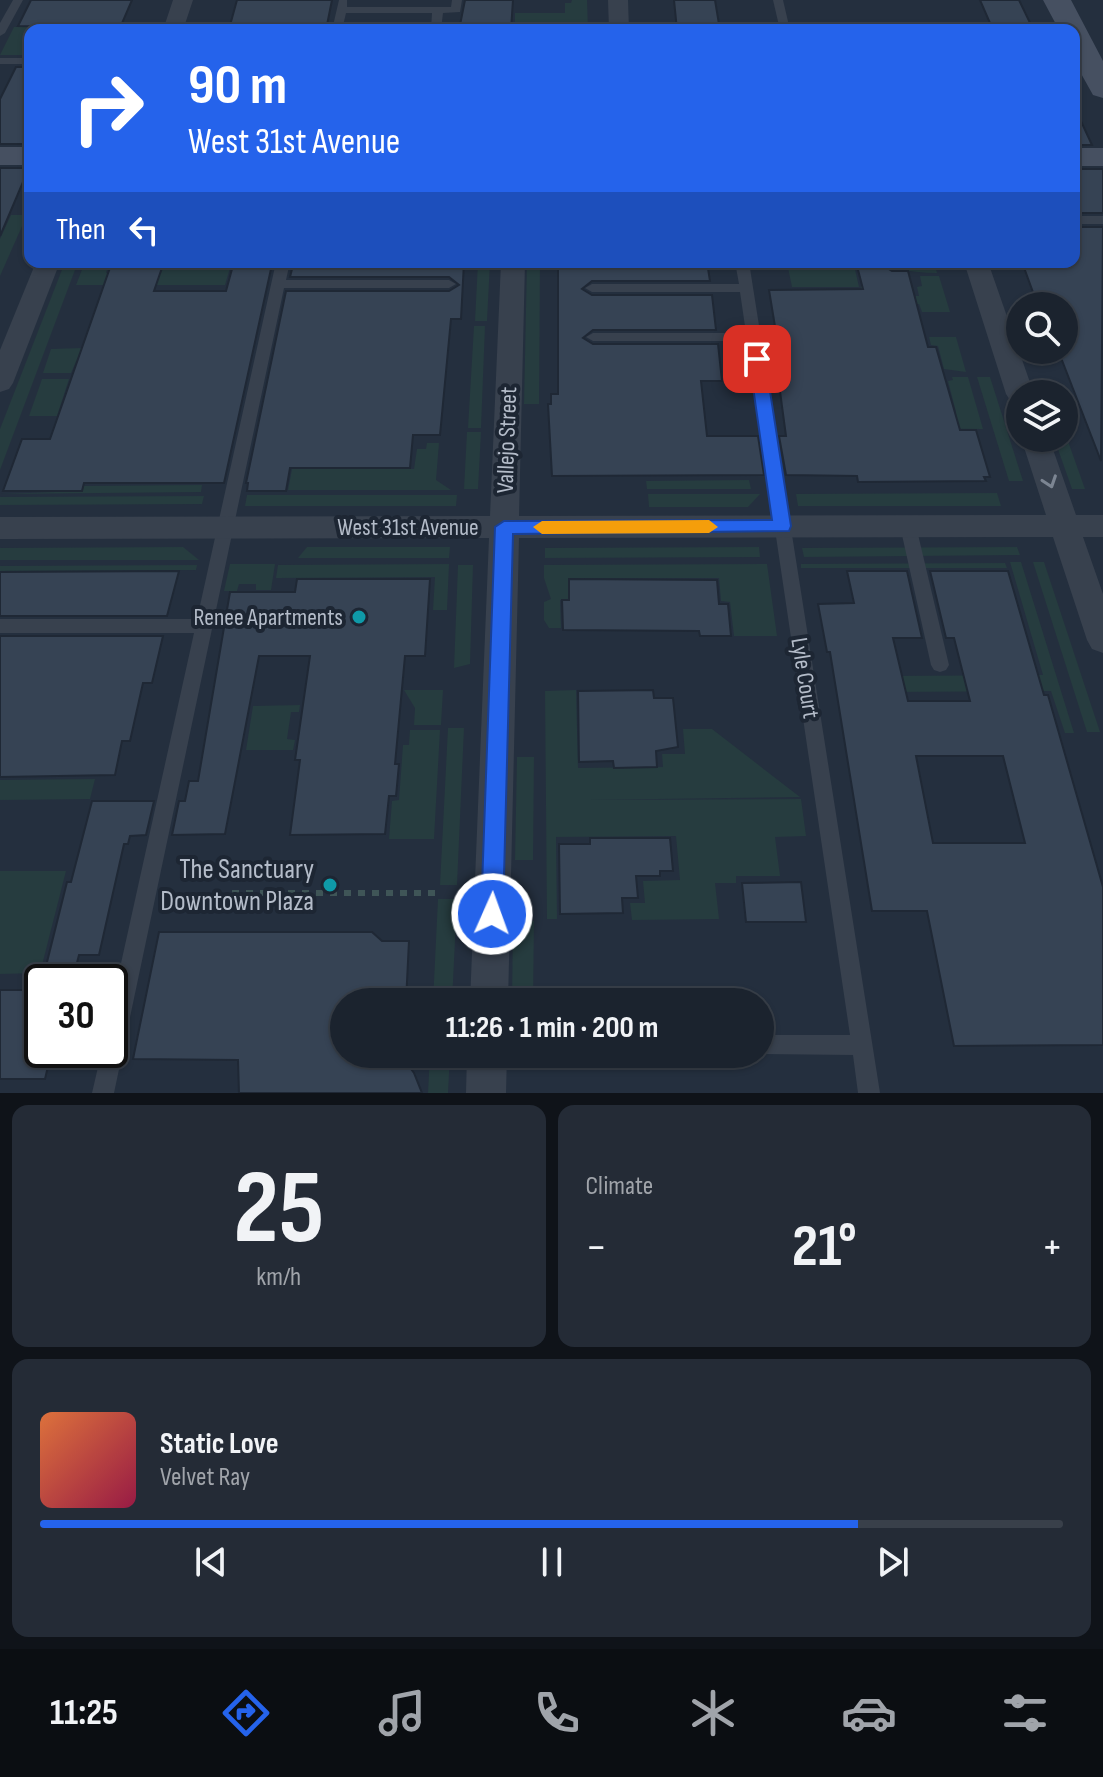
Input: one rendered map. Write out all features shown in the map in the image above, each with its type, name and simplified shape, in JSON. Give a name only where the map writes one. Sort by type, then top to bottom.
[{"type":"street","points":[[175,24],[183,0]]},
{"type":"street","points":[[618,0],[619,24]]},
{"type":"street","points":[[1057,0],[1069,24]]},
{"type":"street","points":[[1089,62],[1103,89]]},
{"type":"street","points":[[0,156],[24,156]]},
{"type":"street","points":[[1080,157],[1103,157]]},
{"type":"street","points":[[0,383],[46,268]]},
{"type":"street","name":"Vallejo Street","points":[[489,988],[513,268]]},
{"type":"street","points":[[978,268],[1015,380]]},
{"type":"street","points":[[1040,452],[1103,640]]},
{"type":"street","name":"West 31st Avenue","points":[[0,528],[1103,526]]},
{"type":"street","points":[[486,1093],[487,1068]]},
{"type":"lane","points":[[342,5],[456,10],[457,0]]},
{"type":"lane","points":[[778,0],[784,24]]},
{"type":"lane","points":[[0,5],[16,3]]},
{"type":"lane","points":[[0,33],[16,3]]},
{"type":"lane","points":[[437,24],[438,10]]},
{"type":"lane","points":[[0,61],[24,61]]},
{"type":"lane","points":[[1080,220],[1103,220]]},
{"type":"lane","points":[[103,1093],[282,268]]},
{"type":"lane","name":"Lyle Court","points":[[743,268],[869,1093]]},
{"type":"lane","points":[[278,284],[449,284]]},
{"type":"lane","points":[[592,288],[746,288]]},
{"type":"lane","points":[[593,337],[754,337]]},
{"type":"lane","points":[[908,526],[940,665]]},
{"type":"lane","points":[[0,626],[204,626]]},
{"type":"lane","points":[[774,1045],[861,1045]]},
{"type":"path","points":[[232,893],[435,893]]},
{"type":"green space","points":[[572,0],[587,0],[588,24],[515,24],[515,13],[565,13],[565,3]]},
{"type":"green space","points":[[75,12],[71,24],[41,24],[47,13]]},
{"type":"green space","points":[[14,27],[24,27],[24,55],[0,55]]},
{"type":"green space","points":[[11,215],[24,215],[24,222],[0,276],[0,239]]},
{"type":"green space","points":[[63,268],[76,268],[0,470],[0,429]]},
{"type":"green space","points":[[83,268],[107,268],[106,273],[161,273],[163,268],[230,268],[225,285],[76,285]]},
{"type":"green space","points":[[478,268],[490,268],[487,321],[475,321]]},
{"type":"green space","points":[[527,268],[540,268],[539,404],[524,404]]},
{"type":"green space","points":[[788,268],[855,268],[859,287],[792,287]]},
{"type":"green space","points":[[889,268],[936,268],[937,273]]},
{"type":"green space","points":[[920,276],[939,276],[950,312],[922,312],[919,304],[832,305],[829,289],[869,286],[871,296],[919,296],[917,287],[922,286]]},
{"type":"green space","points":[[474,326],[485,326],[481,428],[468,428]]},
{"type":"green space","points":[[929,337],[956,337],[966,372],[944,369],[938,346],[931,345]]},
{"type":"green space","points":[[82,348],[71,373],[43,373],[51,349]]},
{"type":"green space","points":[[952,377],[968,377],[983,429],[878,428],[843,412],[956,412],[948,381],[953,380]]},
{"type":"green space","points":[[977,377],[990,377],[1006,427],[1006,452],[1014,452],[1023,481],[1009,481]]},
{"type":"green space","points":[[42,379],[69,379],[57,416],[29,416]]},
{"type":"green space","points":[[467,432],[481,432],[478,489],[464,489]]},
{"type":"green space","points":[[427,443],[439,443],[436,480],[451,490],[288,490],[292,469],[414,469],[417,449],[426,449]]},
{"type":"green space","points":[[1059,452],[1072,452],[1085,489],[1072,489]]},
{"type":"green space","points":[[749,480],[751,489],[647,489],[646,481]]},
{"type":"green space","points":[[202,485],[201,492],[1,494],[82,491],[84,486]]},
{"type":"green space","points":[[997,493],[1001,506],[798,506],[796,494]]},
{"type":"green space","points":[[648,494],[760,494],[748,507],[649,507]]},
{"type":"green space","points":[[247,495],[457,495],[456,506],[245,506]]},
{"type":"green space","points":[[204,496],[202,504],[0,505],[0,497]]},
{"type":"green space","points":[[183,547],[199,560],[0,560],[0,548]]},
{"type":"green space","points":[[307,547],[450,547],[449,558],[298,558]]},
{"type":"green space","points":[[759,547],[760,557],[545,558],[545,548]]},
{"type":"green space","points":[[1017,547],[1020,555],[804,557],[802,548]]},
{"type":"green space","points":[[1010,562],[1021,562],[1074,733],[1065,733],[1051,691],[883,692],[880,676],[1043,675]]},
{"type":"green space","points":[[1033,562],[1044,562],[1100,732],[1087,732]]},
{"type":"green space","points":[[1005,563],[1007,568],[801,568],[801,564]]},
{"type":"green space","points":[[230,564],[275,564],[271,590],[256,590],[256,584],[239,584],[237,591],[224,591]]},
{"type":"green space","points":[[449,564],[447,610],[433,610],[435,577],[276,578],[278,565]]},
{"type":"green space","points":[[767,564],[777,636],[734,636],[730,602],[721,601],[719,578],[568,578],[568,600],[560,600],[561,628],[549,628],[544,620],[544,602],[551,599],[544,578],[544,565]]},
{"type":"green space","points":[[197,565],[196,570],[0,571],[0,566]]},
{"type":"green space","points":[[458,565],[473,565],[470,664],[454,668]]},
{"type":"green space","points":[[404,690],[443,690],[441,725],[414,725],[415,708]]},
{"type":"green space","points":[[576,690],[578,768],[663,767],[662,754],[685,754],[683,729],[712,729],[800,797],[587,800],[801,799],[806,836],[775,837],[780,876],[736,876],[736,883],[715,883],[719,919],[632,920],[630,903],[645,903],[643,881],[680,880],[676,836],[556,837],[557,919],[547,919],[545,691]]},
{"type":"green space","points":[[300,705],[299,712],[291,712],[287,739],[295,740],[293,750],[246,750],[253,706]]},
{"type":"green space","points":[[448,728],[464,728],[457,885],[440,885]]},
{"type":"green space","points":[[410,730],[440,730],[434,839],[389,839],[392,801],[399,800],[403,745],[409,745]]},
{"type":"green space","points":[[517,757],[534,757],[533,860],[515,860]]},
{"type":"green space","points":[[95,779],[90,799],[0,800],[0,780]]},
{"type":"green space","points":[[0,871],[66,871],[42,964],[24,964],[24,973],[0,974]]},
{"type":"green space","points":[[438,899],[457,899],[453,988],[434,988]]},
{"type":"green space","points":[[513,921],[534,921],[533,988],[512,988]]},
{"type":"green space","points":[[429,1068],[449,1068],[448,1093],[428,1093]]},
{"type":"building","points":[[31,0],[132,0],[122,24],[18,26]]},
{"type":"building","points":[[237,0],[332,0],[327,24],[230,24]]},
{"type":"building","points":[[465,0],[513,0],[511,24],[460,24]]},
{"type":"building","points":[[674,0],[715,0],[719,24],[676,24]]},
{"type":"building","points":[[980,0],[1019,0],[1031,24],[990,24]]},
{"type":"building","points":[[16,67],[24,67],[24,144],[0,144],[0,99]]},
{"type":"building","points":[[1080,119],[1092,145],[1080,145]]},
{"type":"building","points":[[0,168],[24,168],[24,180],[0,236]]},
{"type":"building","points":[[1080,169],[1103,169],[1103,213],[1080,213]]},
{"type":"building","points":[[1080,227],[1103,227],[1101,461],[1078,402],[1078,380],[1070,380],[1063,364],[1078,364],[1078,292],[1033,292],[1024,268],[1080,268]]},
{"type":"building","points":[[110,268],[162,268],[154,291],[226,291],[232,269],[271,269],[224,483],[84,483],[82,491],[3,491],[22,439],[50,439]]},
{"type":"building","points":[[464,268],[461,319],[451,319],[440,435],[413,435],[410,468],[290,468],[286,491],[247,491],[246,483],[286,291],[449,291],[459,285],[449,277],[290,277],[292,269]]},
{"type":"building","points":[[558,268],[708,268],[710,281],[592,281],[582,289],[592,295],[712,295],[716,330],[593,330],[583,338],[593,344],[718,344],[722,381],[701,381],[707,436],[758,436],[764,475],[552,476],[548,404],[551,404],[551,394],[558,394]]},
{"type":"building","points":[[858,268],[908,271],[928,347],[936,347],[960,430],[976,430],[990,477],[984,477],[986,481],[858,482],[857,476],[786,475],[779,436],[786,436],[777,369],[782,369],[769,290],[863,289]]},
{"type":"building","points":[[179,571],[167,616],[0,616],[0,572]]},
{"type":"building","points":[[847,571],[907,571],[922,638],[893,638],[908,701],[970,701],[954,638],[946,638],[930,571],[1008,571],[1044,695],[1048,695],[1103,887],[1103,1045],[954,1046],[927,911],[872,911],[830,652],[827,652],[818,604],[854,603]],"holes":[[[916,756],[1003,756],[1025,843],[933,843]]]},
{"type":"building","points":[[297,579],[430,579],[425,656],[405,656],[395,764],[399,764],[396,796],[389,796],[385,834],[290,835],[300,760],[295,760],[310,656],[259,656],[225,834],[172,835],[179,801],[185,801],[189,781],[198,781],[230,592],[295,592]]},
{"type":"building","points":[[569,579],[717,580],[719,604],[728,604],[731,636],[700,636],[699,631],[563,630],[562,600],[569,600]]},
{"type":"building","points":[[0,636],[163,636],[152,683],[143,683],[130,741],[122,741],[115,775],[0,777]]},
{"type":"building","points":[[653,690],[654,698],[673,698],[678,747],[656,751],[657,767],[614,768],[613,761],[579,762],[578,691]]},
{"type":"building","points":[[92,801],[154,801],[146,835],[130,836],[128,844],[124,844],[99,955],[79,955],[77,964],[46,964],[67,882],[71,882]]},
{"type":"building","points":[[590,838],[670,838],[673,871],[660,871],[660,876],[636,876],[638,898],[622,898],[623,913],[560,914],[559,844],[590,844]]},
{"type":"building","points":[[801,882],[806,922],[746,922],[742,883]]},
{"type":"building","points":[[159,932],[372,932],[382,941],[409,941],[407,988],[330,988],[330,1068],[410,1068],[422,1093],[239,1093],[238,1060],[133,1059]]},
{"type":"building","points":[[0,990],[24,990],[24,1068],[48,1068],[45,1079],[0,1079]]},
{"type":"slow traffic","points":[[542,527],[709,527]]},
{"type":"place","name":"Renee Apartments","points":[[359,617]]},
{"type":"place","name":"The Sanctuary Downtown Plaza","points":[[330,885]]},
{"type":"route","points":[[492,914],[504,527],[782,526],[757,359]]}]
